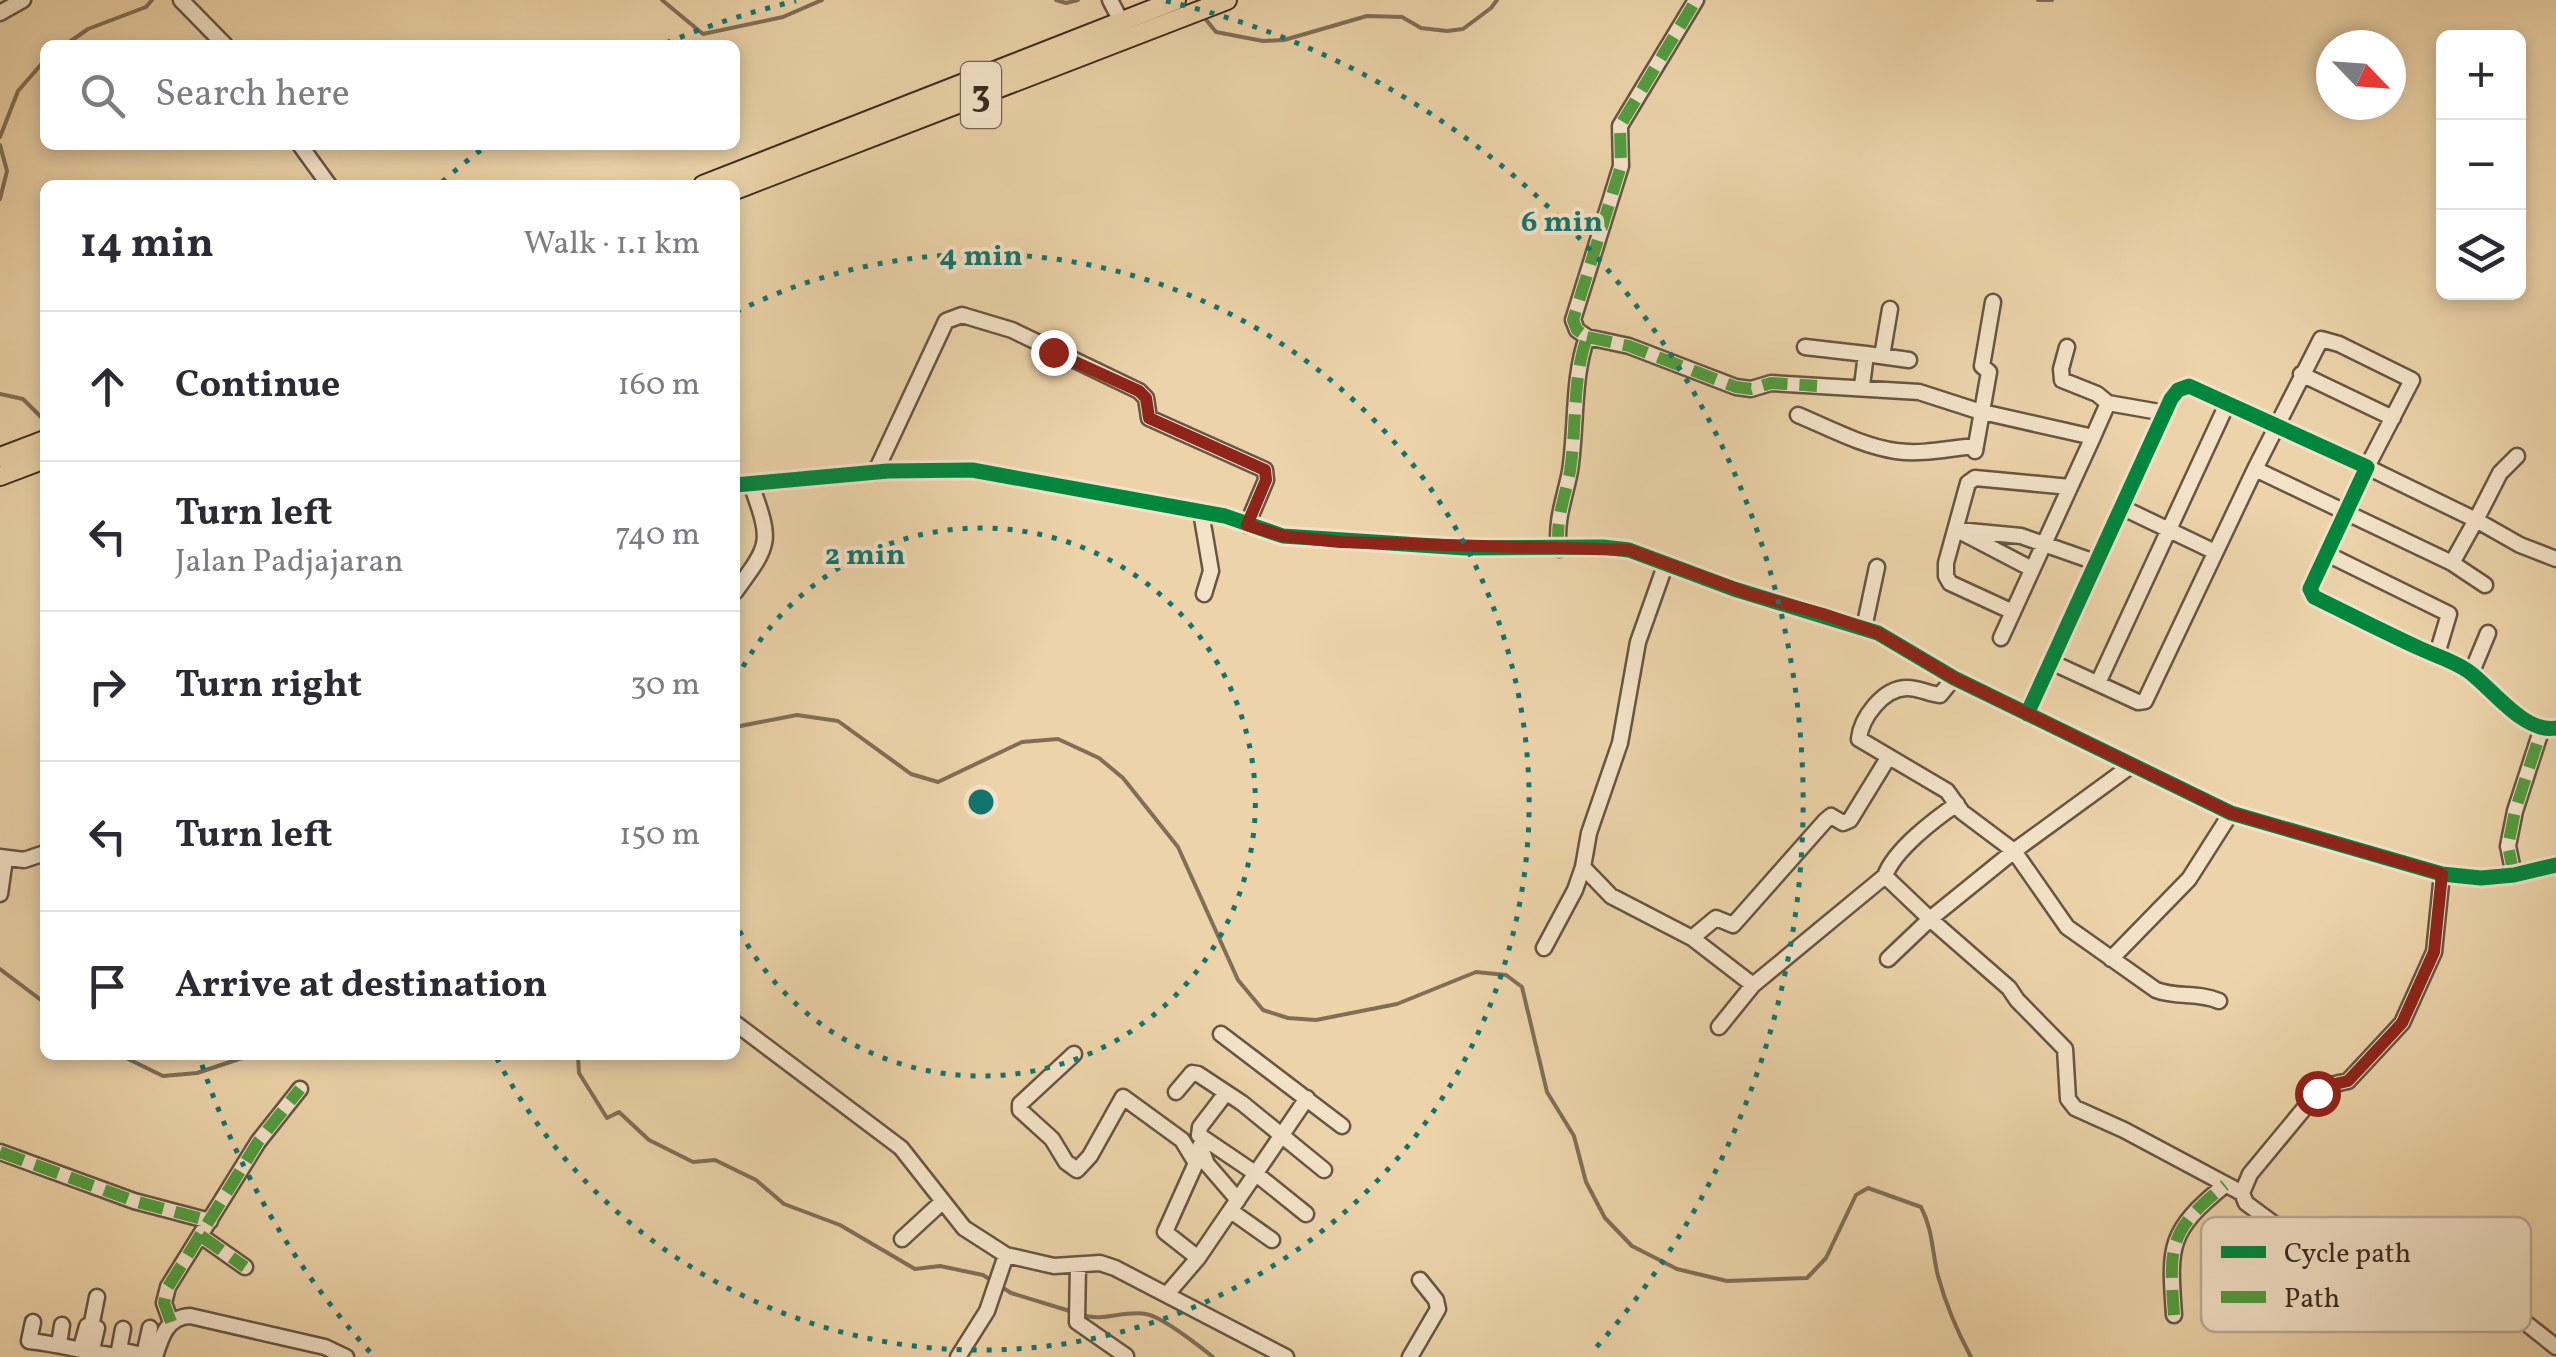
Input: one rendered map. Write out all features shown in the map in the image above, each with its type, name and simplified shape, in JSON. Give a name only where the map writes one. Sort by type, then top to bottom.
[{"type":"main road","name":"3","points":[[716,180],[1176,0]]},
{"type":"main road","name":"3","points":[[740,188],[1227,0]]},
{"type":"main road","points":[[0,457],[40,451]]},
{"type":"main road","points":[[0,476],[40,452]]},
{"type":"street","points":[[0,14],[23,0]]},
{"type":"street","points":[[1110,0],[1121,21]]},
{"type":"street","points":[[1696,0],[1620,126],[1621,166],[1573,320],[1578,330],[1587,337],[1630,346],[1736,387],[1751,389],[1770,383],[1919,392],[1982,412],[2093,437]]},
{"type":"street","points":[[186,4],[220,40]]},
{"type":"street","points":[[304,150],[325,180]]},
{"type":"street","points":[[1798,416],[1896,451],[1976,448],[1989,372],[1982,366],[1993,302]]},
{"type":"street","points":[[1882,356],[1890,310]]},
{"type":"street","points":[[875,473],[946,322],[962,315],[1012,330],[1139,391],[1146,398],[1149,418],[1262,468],[1266,480],[1247,525]]},
{"type":"street","points":[[1558,548],[1558,511],[1570,472],[1576,390],[1587,337]]},
{"type":"street","points":[[2051,662],[2138,702],[2145,701],[2301,374],[2321,338],[2326,338],[2412,382],[2310,589],[2314,597],[2437,654],[2471,674],[2502,704],[2549,728],[2514,810],[2508,846],[2514,876]]},
{"type":"street","points":[[1805,346],[1910,360]]},
{"type":"street","points":[[2067,347],[2060,369],[2062,380],[2097,394],[2108,403],[2165,413]]},
{"type":"street","points":[[1862,386],[1866,354]]},
{"type":"street","points":[[2301,374],[2393,418]]},
{"type":"street","points":[[2026,714],[2171,399],[2183,387],[2189,386],[2277,425],[2556,559]]},
{"type":"street","points":[[2001,638],[2108,403]]},
{"type":"street","points":[[2098,684],[2227,404]]},
{"type":"street","points":[[2452,563],[2500,473],[2517,456]]},
{"type":"street","points":[[2255,468],[2452,563],[2485,585]]},
{"type":"street","points":[[740,585],[766,545],[762,514],[743,485],[875,473],[972,470],[1201,512],[1283,536],[1340,542],[1629,550],[1750,594],[1864,628],[1954,678],[2231,813],[2442,874],[2514,876],[2556,866]]},
{"type":"street","points":[[2013,612],[1948,580],[1946,563],[1971,479],[2070,487]]},
{"type":"street","points":[[2121,507],[2215,552]]},
{"type":"street","points":[[1201,512],[1212,571],[1204,594]]},
{"type":"street","points":[[1958,530],[1999,532],[2044,542],[2095,562]]},
{"type":"street","points":[[1958,530],[2032,568]]},
{"type":"street","points":[[2327,554],[2448,614],[2437,654]]},
{"type":"street","points":[[1544,948],[1583,867],[1589,833],[1620,743],[1638,642],[1666,563]]},
{"type":"street","points":[[1864,628],[1877,568]]},
{"type":"street","points":[[2471,674],[2488,633]]},
{"type":"street","points":[[1954,678],[1940,694],[1904,687],[1875,706],[1862,723],[1859,740],[1934,782],[1962,812],[2014,851],[2067,927],[2156,990],[2166,994],[2204,994],[2219,1001]]},
{"type":"street","points":[[1692,938],[1716,918],[1732,926],[1831,816],[1847,823],[1888,758]]},
{"type":"street","points":[[1888,959],[1930,919],[2014,851],[2132,766]]},
{"type":"street","points":[[1719,1027],[1753,986],[1885,876],[1919,835],[1957,804]]},
{"type":"street","points":[[2111,958],[2189,879],[2231,813]]},
{"type":"street","points":[[0,894],[2,858],[24,860],[40,855]]},
{"type":"street","points":[[1583,867],[1612,896],[1692,938],[1753,986]]},
{"type":"street","points":[[2264,1217],[2246,1203],[2242,1193],[2250,1174],[2317,1093],[2326,1086],[2348,1081],[2402,1023],[2434,952],[2442,874]]},
{"type":"street","points":[[1885,876],[2009,988],[2065,1048],[2068,1099],[2075,1108],[2242,1193]]},
{"type":"street","points":[[740,1027],[901,1148],[923,1172],[942,1202],[976,1238],[1006,1255],[1054,1266],[1100,1263],[1168,1293],[1286,1357]]},
{"type":"street","points":[[1221,1034],[1342,1126]]},
{"type":"street","points":[[1074,1054],[1020,1104],[1020,1110],[1052,1139],[1066,1162],[1077,1170],[1090,1156],[1122,1097],[1172,1131],[1196,1163],[1165,1232],[1198,1258]]},
{"type":"street","points":[[1176,1092],[1192,1072],[1282,1134],[1324,1170]]},
{"type":"street","points":[[171,1322],[164,1304],[166,1292],[258,1142],[300,1088]]},
{"type":"street","points":[[1226,1093],[1200,1127],[1202,1156],[1234,1205],[1272,1240]]},
{"type":"street","points":[[1168,1293],[1198,1258],[1307,1098]]},
{"type":"street","points":[[1199,1135],[1306,1214]]},
{"type":"street","points":[[0,1152],[134,1200],[210,1221]]},
{"type":"street","points":[[2174,1316],[2171,1265],[2176,1236],[2201,1204],[2225,1186]]},
{"type":"street","points":[[902,1239],[942,1202]]},
{"type":"street","points":[[201,1236],[245,1267]]},
{"type":"street","points":[[958,1357],[987,1311],[1006,1255]]},
{"type":"street","points":[[1078,1265],[1076,1322],[1126,1356]]},
{"type":"street","points":[[1410,1357],[1438,1310],[1436,1300],[1420,1280]]},
{"type":"street","points":[[86,1351],[97,1328],[91,1327],[98,1297]]},
{"type":"street","points":[[150,1356],[171,1322],[182,1316],[325,1347],[346,1357]]},
{"type":"street","points":[[33,1322],[29,1340],[118,1356],[123,1329]]},
{"type":"street","points":[[59,1344],[62,1325]]},
{"type":"street","points":[[2531,1327],[2556,1347]]},
{"type":"street","points":[[150,1328],[150,1356]]},
{"type":"street","points":[[119,1350],[150,1356]]},
{"type":"waterway","points":[[72,40],[88,29],[146,7],[152,0]]},
{"type":"waterway","points":[[662,0],[703,34],[783,17],[822,0]]},
{"type":"waterway","points":[[1056,0],[1078,0]]},
{"type":"waterway","points":[[1203,16],[1216,32],[1263,41],[1284,40],[1367,16],[1402,17],[1421,28],[1463,29],[1497,0]]},
{"type":"waterway","points":[[2038,0],[2052,0]]},
{"type":"waterway","points":[[0,137],[18,91],[40,66]]},
{"type":"waterway","points":[[0,145],[7,171],[0,199]]},
{"type":"waterway","points":[[0,394],[23,399],[40,416]]},
{"type":"waterway","points":[[740,726],[797,715],[838,721],[911,774],[938,782],[1022,742],[1058,739],[1099,758],[1123,778],[1178,847],[1238,980],[1263,1010],[1288,1018],[1316,1020],[1397,1004],[1476,972],[1506,975],[1522,987],[1547,1092],[1574,1136],[1586,1182],[1605,1218],[1632,1246],[1677,1269],[1727,1281],[1807,1278],[1826,1258],[1856,1195],[1868,1188],[1921,1207],[1938,1276],[1971,1357]]},
{"type":"waterway","points":[[0,969],[40,999]]},
{"type":"waterway","points":[[130,1060],[163,1076],[197,1073],[236,1060]]},
{"type":"waterway","points":[[578,1060],[579,1073],[607,1118],[619,1112],[649,1140],[693,1162],[715,1160],[756,1180],[784,1204],[840,1225],[915,1269],[940,1266],[983,1275],[1011,1293],[1073,1312]]},
{"type":"waterway","points":[[1082,1315],[1153,1316],[1213,1357]]},
{"type":"marked path","points":[[1559,549],[1559,519],[1570,471],[1579,370],[1587,337],[1577,330],[1573,320],[1621,166],[1620,126],[1696,0]]},
{"type":"marked path","points":[[1587,337],[1629,346],[1736,387],[1751,389],[1771,383],[1817,386]]},
{"type":"marked path","points":[[2514,875],[2508,846],[2542,728]]},
{"type":"marked path","points":[[171,1322],[164,1303],[168,1287],[258,1142],[300,1089]]},
{"type":"marked path","points":[[0,1152],[134,1201],[210,1221]]},
{"type":"marked path","points":[[2174,1315],[2172,1272],[2176,1241],[2192,1215],[2225,1185]]},
{"type":"marked path","points":[[201,1236],[245,1267]]},
{"type":"cycle path","points":[[2027,714],[2171,399],[2178,390],[2189,386],[2367,467],[2310,589],[2314,597],[2456,664],[2520,717],[2544,728],[2556,728]]},
{"type":"cycle path","points":[[740,485],[888,471],[972,470],[1225,516],[1283,536],[1465,548],[1629,550],[1734,589],[1878,633],[1954,678],[2231,813],[2442,874],[2481,878],[2556,865]]},
{"type":"route","points":[[1053,352],[1144,394],[1149,418],[1265,470],[1266,480],[1247,525],[1283,536],[1340,542],[1629,550],[1766,600],[1878,633],[1954,678],[2231,813],[2442,874],[2437,942],[2402,1023],[2348,1081],[2326,1086],[2317,1093]]}]
